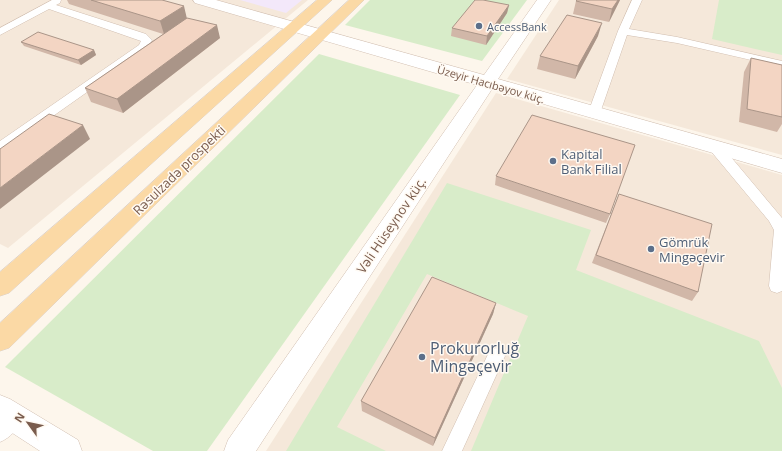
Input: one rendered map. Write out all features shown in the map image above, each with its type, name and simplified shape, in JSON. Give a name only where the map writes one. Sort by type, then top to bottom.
[{"type":"main road","points":[[0,286],[325,0]]},
{"type":"main road","name":"Rəsulzadə prospekti","points":[[0,340],[357,0]]},
{"type":"street","name":"Üzeyir Hacıbəyov küç.","points":[[200,0],[782,166]]},
{"type":"street","name":"Vəli Hüseynov küç.","points":[[239,451],[544,0]]},
{"type":"street","points":[[5,420],[67,451]]},
{"type":"lane","points":[[0,32],[59,0]]},
{"type":"lane","points":[[594,113],[623,32],[637,0]]},
{"type":"lane","points":[[0,147],[144,47],[147,40],[142,36],[48,6]]},
{"type":"lane","points":[[623,32],[677,40],[782,64]]},
{"type":"lane","points":[[715,147],[774,217],[782,230],[777,286]]},
{"type":"lane","points":[[452,451],[496,356]]},
{"type":"shaded area","points":[[0,0],[308,0],[8,248],[0,244]]},
{"type":"shaded area","points":[[240,0],[302,0],[286,13]]},
{"type":"shaded area","points":[[559,0],[782,0],[782,155],[507,79]]},
{"type":"shaded area","points":[[496,93],[782,175],[782,451],[266,451]]},
{"type":"green space","points":[[370,0],[527,0],[482,61],[345,25]]},
{"type":"green space","points":[[719,0],[782,0],[782,55],[712,39]]},
{"type":"green space","points":[[319,54],[460,95],[207,451],[153,451],[5,367]]},
{"type":"green space","points":[[447,183],[591,230],[576,270],[759,341],[782,388],[782,451],[471,451],[528,316],[427,274],[337,427],[386,451],[286,451]]},
{"type":"building","points":[[91,0],[162,0],[184,6],[160,21]]},
{"type":"building","points":[[475,0],[509,5],[487,36],[452,28]]},
{"type":"building","points":[[618,0],[612,9],[576,1]]},
{"type":"building","points":[[567,15],[602,23],[578,66],[540,56]]},
{"type":"building","points":[[187,18],[217,25],[117,99],[85,88]]},
{"type":"building","points":[[38,32],[94,50],[78,60],[21,42]]},
{"type":"building","points":[[751,58],[782,65],[782,117],[747,109]]},
{"type":"building","points":[[49,114],[83,125],[0,188],[0,149]]},
{"type":"building","points":[[532,115],[635,145],[610,214],[496,176]]},
{"type":"building","points":[[619,194],[712,224],[698,292],[596,255]]},
{"type":"building","points":[[432,277],[496,303],[435,438],[361,401]]},
{"type":"place","name":"AccessBank","points":[[479,26]]},
{"type":"place","name":"Kapital Bank Filial","points":[[553,161]]},
{"type":"place","name":"Gömrük Mingəçevir","points":[[651,249]]},
{"type":"place","name":"Prokurorluğ Mingəçevir","points":[[422,357]]}]
